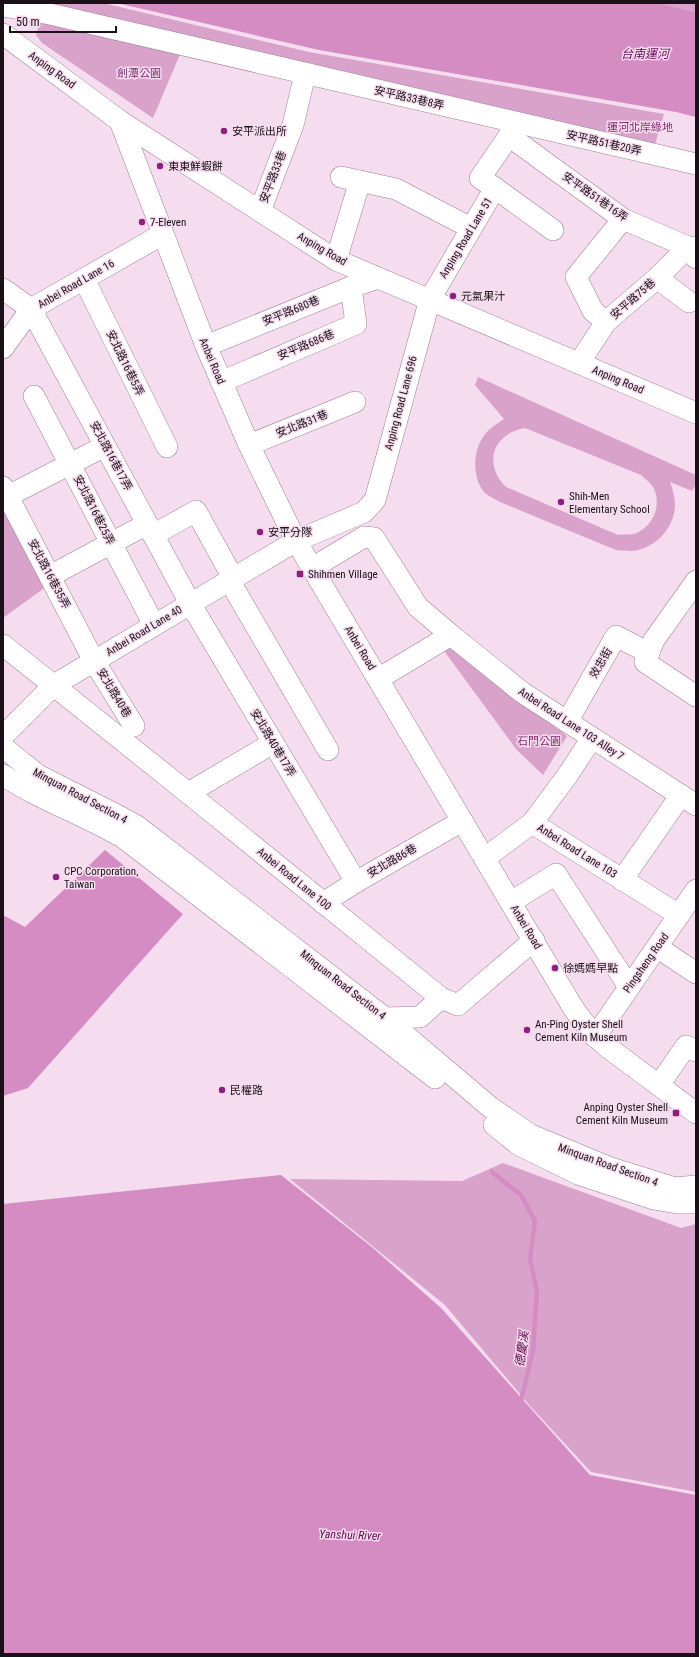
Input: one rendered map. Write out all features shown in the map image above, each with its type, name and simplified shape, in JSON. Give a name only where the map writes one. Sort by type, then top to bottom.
[{"type":"street","name":"安平路33巷8弄","points":[[3,6],[50,14],[305,74],[511,129]]},
{"type":"street","name":"Anping Road","points":[[3,34],[120,121],[336,260],[696,413]]},
{"type":"street","name":"安平路33巷","points":[[260,211],[293,125],[305,74]]},
{"type":"street","name":"Anbei Road","points":[[120,121],[221,382],[249,445],[296,541],[572,1006],[595,1036],[659,1085],[695,1110]]},
{"type":"street","name":"安平路51巷20弄","points":[[511,129],[696,164]]},
{"type":"street","name":"Anping Road Lane 51","points":[[430,299],[495,188],[480,178],[511,129]]},
{"type":"street","name":"安平路51巷16弄","points":[[511,129],[623,219],[693,251]]},
{"type":"street","points":[[336,260],[351,179],[396,189],[471,228]]},
{"type":"street","points":[[495,188],[553,230]]},
{"type":"street","points":[[606,322],[593,311],[576,276],[623,219]]},
{"type":"street","name":"Anbei Road Lane 16","points":[[3,348],[31,310],[163,234]]},
{"type":"street","name":"安平路75巷","points":[[579,363],[606,322],[658,278],[693,251]]},
{"type":"street","name":"安平路680巷","points":[[206,346],[351,287],[378,278]]},
{"type":"street","points":[[658,278],[692,311]]},
{"type":"street","name":"安北路16巷5弄","points":[[84,280],[167,447]]},
{"type":"street","name":"安平路686巷","points":[[221,382],[356,324],[351,287]]},
{"type":"street","points":[[3,289],[31,310]]},
{"type":"street","name":"Anping Road Lane 696","points":[[370,506],[375,500],[430,299]]},
{"type":"street","name":"安北路16巷17弄","points":[[31,310],[190,603]]},
{"type":"street","name":"安北路16巷25弄","points":[[34,396],[154,625]]},
{"type":"street","name":"安北路31巷","points":[[249,445],[355,402]]},
{"type":"street","points":[[5,491],[70,464],[105,446]]},
{"type":"street","name":"安北路16巷35弄","points":[[5,491],[94,660]]},
{"type":"street","name":"Anbei Road Lane 40","points":[[3,736],[54,685],[296,541],[364,512],[370,506]]},
{"type":"street","points":[[50,576],[111,543],[150,530],[196,510],[231,579],[328,750]]},
{"type":"street","name":"Anbei Road Lane 103 Alley 7","points":[[312,568],[364,537],[374,538],[418,607],[451,636],[523,693],[688,800]]},
{"type":"street","points":[[696,581],[654,640],[645,662],[696,696]]},
{"type":"street","name":"安北路40巷17弄","points":[[190,603],[356,882]]},
{"type":"street","points":[[378,678],[451,636]]},
{"type":"street","name":"效忠街","points":[[567,722],[616,636],[649,653]]},
{"type":"street","name":"Anbei Road Lane 100","points":[[3,645],[441,998],[458,1005],[534,940]]},
{"type":"street","name":"安北路40巷","points":[[94,660],[134,726]]},
{"type":"street","name":"Anbei Road Lane 103","points":[[485,858],[532,823],[567,776],[592,738]]},
{"type":"street","points":[[188,793],[273,743]]},
{"type":"street","name":"Minquan Road Section 4","points":[[3,747],[38,774],[137,826],[380,1024],[519,1145],[578,1174],[654,1199],[677,1203],[696,1203]]},
{"type":"street","name":"Minquan Road Section 4","points":[[3,775],[31,791],[102,825],[125,839],[380,1024],[490,1107],[531,1135],[608,1167],[675,1188],[696,1186]]},
{"type":"street","name":"Anbei Road Lane 103","points":[[622,880],[688,800]]},
{"type":"street","name":"安北路86巷","points":[[323,903],[356,882],[462,821]]},
{"type":"street","name":"Anbei Road Lane 103","points":[[532,823],[679,915]]},
{"type":"street","points":[[511,902],[556,874],[629,988]]},
{"type":"street","name":"Pingsheng Road","points":[[595,1036],[696,890]]},
{"type":"street","points":[[657,947],[696,973]]},
{"type":"street","points":[[380,1024],[420,1018],[441,998]]},
{"type":"street","points":[[659,1085],[686,1046],[696,1051]]},
{"type":"green space","name":"運河北岸綠地","points":[[30,3],[103,3],[309,52],[664,114],[654,148]]},
{"type":"green space","points":[[650,3],[696,3],[696,14]]},
{"type":"green space","name":"劍潭公園","points":[[44,20],[181,52],[153,118],[42,43],[36,35],[39,25]]},
{"type":"green space","points":[[478,377],[696,475],[696,484],[692,491],[670,482],[675,500],[672,521],[664,534],[652,544],[645,548],[633,551],[616,550],[500,502],[484,492],[480,486],[477,479],[475,464],[477,450],[483,437],[490,429],[504,419],[475,385]],"holes":[[[525,428],[641,475],[651,484],[655,491],[657,498],[655,513],[652,520],[641,531],[634,534],[618,535],[506,487],[499,478],[495,469],[493,460],[494,451],[498,443],[505,437],[514,431]]]},
{"type":"green space","points":[[3,502],[47,586],[3,618]]},
{"type":"green space","name":"石門公園","points":[[449,647],[567,736],[543,775],[516,749],[442,648]]},
{"type":"green space","points":[[503,1163],[681,1228],[696,1224],[696,1492],[591,1472],[530,1406],[445,1305],[290,1179],[462,1181]]},
{"type":"water","name":"台南運河","points":[[117,3],[657,3],[696,13],[696,117],[676,112],[319,50]]},
{"type":"water","points":[[105,850],[183,914],[28,1088],[3,1096],[3,915],[25,927]]},
{"type":"water","name":"Yanshui River","points":[[281,1175],[373,1248],[441,1308],[590,1475],[696,1495],[696,1654],[3,1654],[3,1204]]},
{"type":"waterway","name":"德慶溪","points":[[492,1172],[521,1195],[535,1221],[530,1259],[537,1291],[533,1351],[520,1405]]},
{"type":"place","name":"安平派出所","points":[[224,131]]},
{"type":"place","name":"東東鮮蝦餅","points":[[160,166]]},
{"type":"place","name":"7-Eleven","points":[[142,222]]},
{"type":"place","name":"元氣果汁","points":[[453,296]]},
{"type":"place","name":"Shih-Men Elementary School","points":[[561,502]]},
{"type":"place","name":"安平分隊","points":[[260,532]]},
{"type":"place","name":"Shihmen Village","points":[[300,574]]},
{"type":"place","name":"CPC Corporation, Taiwan","points":[[56,877]]},
{"type":"place","name":"徐媽媽早點","points":[[555,968]]},
{"type":"place","name":"An-Ping Oyster Shell Cement Kiln Museum","points":[[527,1030]]},
{"type":"place","name":"民權路","points":[[222,1090]]},
{"type":"place","name":"Anping Oyster Shell Cement Kiln Museum","points":[[676,1113]]}]
